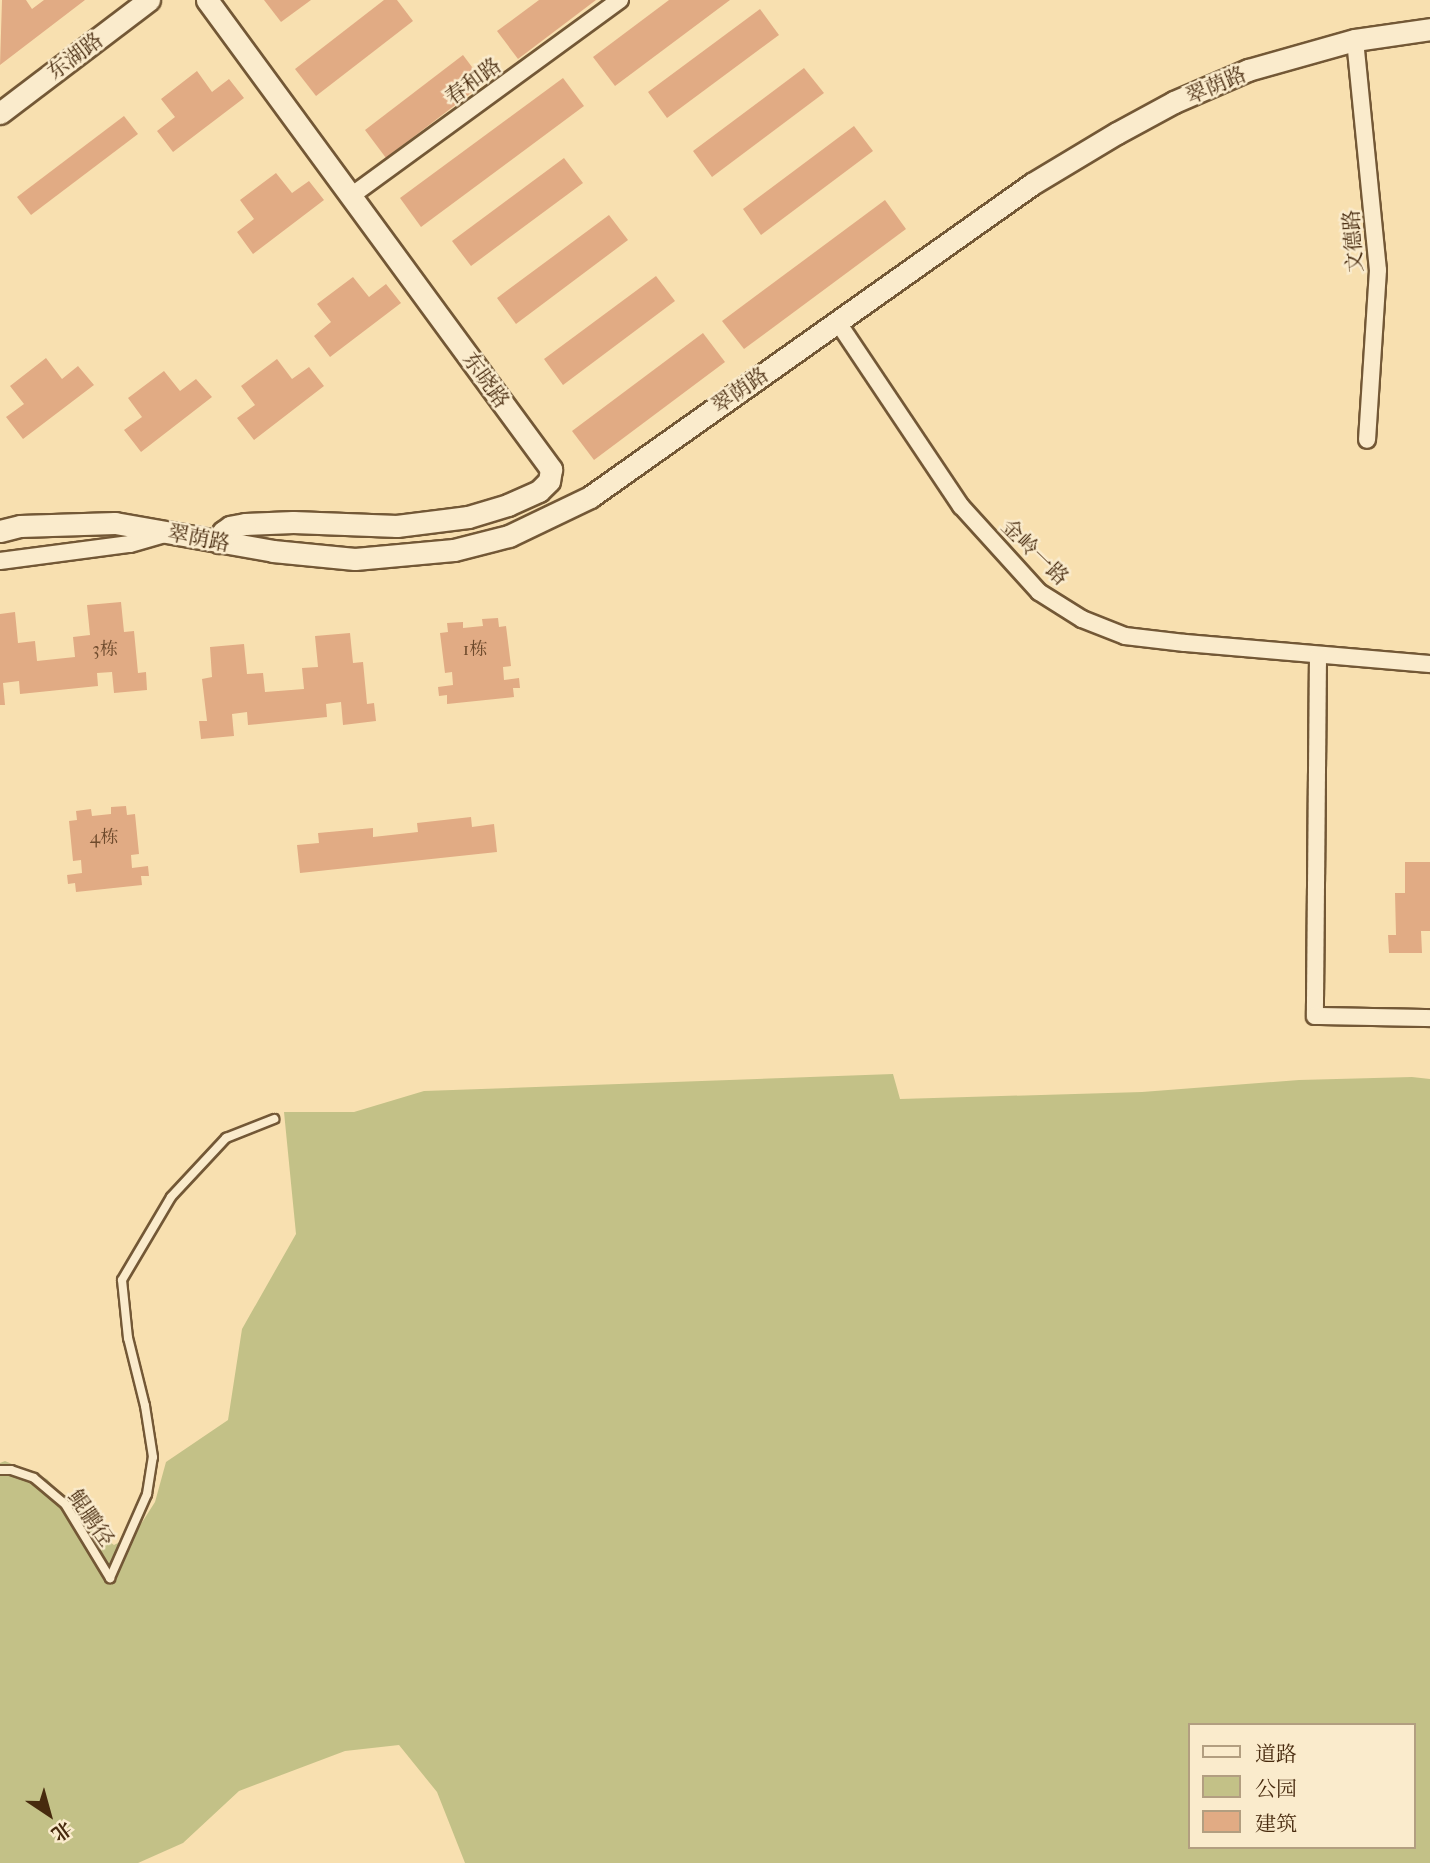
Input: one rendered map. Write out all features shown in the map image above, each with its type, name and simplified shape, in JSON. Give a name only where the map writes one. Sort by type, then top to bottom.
[{"type":"street","name":"东湖路","points":[[0,113],[149,0]]},
{"type":"street","name":"东晓路","points":[[207,0],[550,465],[551,477],[539,491],[508,505],[468,517],[397,526],[293,522],[245,524],[230,527],[223,532],[219,542]]},
{"type":"street","name":"春和路","points":[[351,196],[620,0]]},
{"type":"street","name":"翠荫路","points":[[0,531],[33,525],[115,523],[273,551],[355,559],[442,552],[479,546],[509,536],[590,496],[1032,184],[1116,133],[1248,70],[1354,40],[1430,29]]},
{"type":"street","name":"文德路","points":[[1354,40],[1378,270],[1367,440]]},
{"type":"street","name":"金岭一路","points":[[837,321],[961,506],[1039,592],[1082,619],[1125,636],[1318,656],[1430,664]]},
{"type":"street","points":[[0,561],[130,544],[174,532]]},
{"type":"street","points":[[1318,656],[1315,1016],[1430,1018]]},
{"type":"lane","name":"鲲鹏径","points":[[0,1470],[11,1469],[34,1478],[65,1504],[110,1578],[147,1494],[153,1457],[145,1406],[128,1338],[122,1280],[171,1197],[226,1138],[274,1119]]},
{"type":"green space","points":[[893,1074],[900,1099],[1142,1092],[1299,1080],[1412,1077],[1430,1079],[1430,1863],[465,1863],[437,1792],[399,1745],[345,1751],[239,1791],[183,1843],[138,1863],[0,1863],[0,1463],[5,1461],[47,1479],[93,1530],[114,1545],[134,1535],[155,1502],[166,1462],[228,1420],[242,1329],[296,1234],[284,1112],[354,1112],[424,1091]]},
{"type":"building","points":[[2,0],[26,0],[32,9],[44,0],[85,0],[0,65]]},
{"type":"building","points":[[264,0],[311,0],[281,22]]},
{"type":"building","points":[[384,0],[397,0],[413,21],[316,96],[295,69]]},
{"type":"building","points":[[539,0],[596,0],[518,59],[497,31]]},
{"type":"building","points":[[669,0],[730,0],[615,86],[593,57]]},
{"type":"building","points":[[760,9],[779,35],[667,118],[648,92]]},
{"type":"building","points":[[463,55],[484,83],[386,158],[365,130]]},
{"type":"building","points":[[804,68],[824,93],[712,177],[693,151]]},
{"type":"building","points":[[197,71],[212,92],[229,79],[244,98],[173,152],[157,131],[175,117],[161,99]]},
{"type":"building","points":[[563,78],[584,106],[421,227],[400,198]]},
{"type":"building","points":[[124,116],[138,134],[31,215],[17,197]]},
{"type":"building","points":[[854,126],[873,151],[761,235],[743,209]]},
{"type":"building","points":[[564,158],[583,183],[471,266],[452,241]]},
{"type":"building","points":[[276,173],[292,193],[309,181],[324,200],[253,254],[237,232],[254,219],[240,200]]},
{"type":"building","points":[[885,200],[906,229],[744,349],[722,321]]},
{"type":"building","points":[[609,215],[628,240],[516,324],[497,298]]},
{"type":"building","points":[[656,276],[675,301],[563,385],[544,359]]},
{"type":"building","points":[[353,277],[369,297],[386,284],[401,303],[330,357],[314,336],[331,322],[317,304]]},
{"type":"building","points":[[703,333],[725,362],[594,460],[572,431]]},
{"type":"building","points":[[46,358],[62,379],[78,366],[94,385],[23,439],[6,417],[24,404],[10,386]]},
{"type":"building","points":[[277,359],[292,379],[309,367],[324,386],[254,440],[237,418],[255,405],[241,386]]},
{"type":"building","points":[[164,371],[180,391],[196,379],[212,397],[141,452],[124,430],[142,417],[128,398]]},
{"type":"building","points":[[121,602],[124,632],[134,631],[138,673],[146,672],[147,690],[114,693],[112,672],[97,673],[98,686],[20,694],[19,681],[3,683],[5,705],[0,705],[0,614],[15,612],[18,643],[35,641],[37,661],[75,657],[73,637],[90,635],[87,605]]},
{"type":"building","points":[[498,618],[499,627],[506,626],[511,666],[503,667],[504,680],[519,678],[520,688],[513,688],[514,697],[447,704],[447,695],[439,696],[438,687],[453,685],[452,672],[445,673],[440,633],[448,632],[447,623],[463,622],[463,628],[483,626],[482,619]]},
{"type":"building","points":[[350,633],[353,663],[363,662],[367,704],[374,703],[376,721],[343,725],[341,702],[326,704],[327,717],[248,725],[247,712],[232,714],[234,736],[201,739],[199,721],[207,721],[202,679],[212,677],[210,647],[244,644],[247,674],[263,673],[265,692],[304,689],[302,668],[318,667],[315,636]]},
{"type":"building","points":[[126,806],[127,815],[135,814],[139,854],[131,855],[132,868],[148,866],[149,876],[141,876],[142,885],[76,892],[75,883],[68,884],[67,875],[82,873],[81,860],[73,861],[69,821],[77,820],[76,811],[91,809],[92,816],[111,814],[111,807]]},
{"type":"building","points":[[471,817],[472,827],[494,824],[497,852],[300,873],[297,845],[319,843],[318,833],[373,828],[373,837],[418,832],[417,823]]},
{"type":"building","points":[[1405,862],[1430,862],[1430,931],[1421,931],[1422,953],[1389,953],[1388,935],[1396,935],[1395,893],[1405,893]]}]
